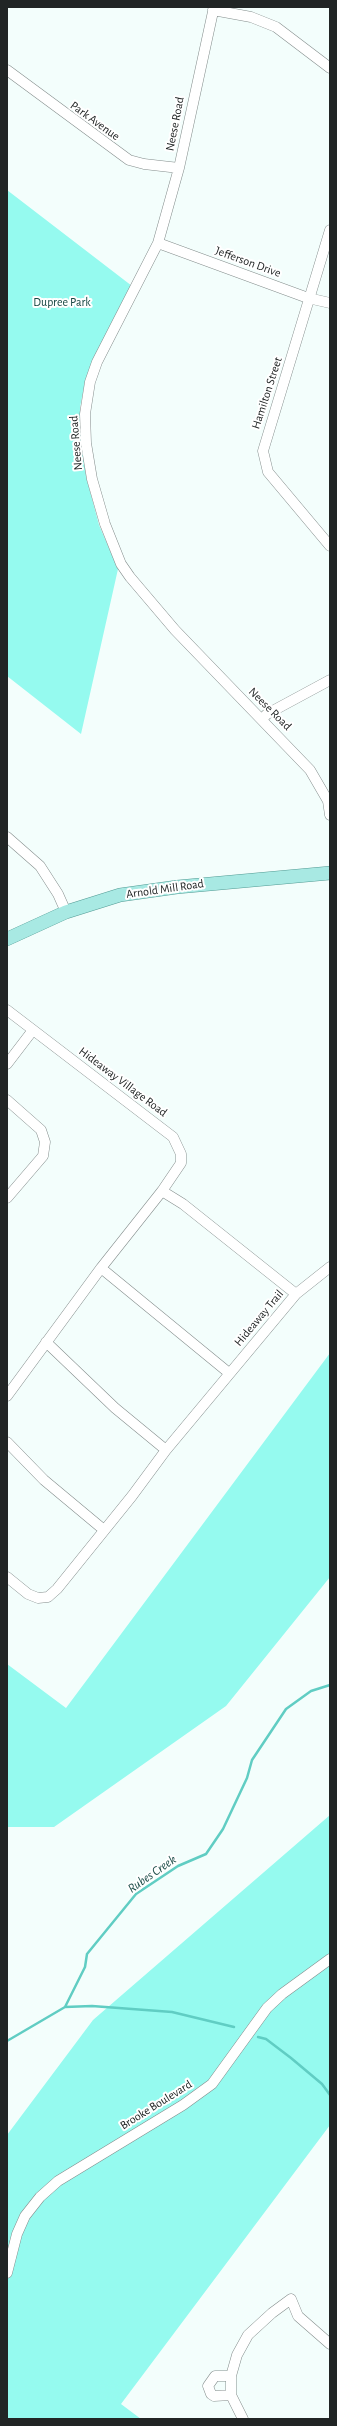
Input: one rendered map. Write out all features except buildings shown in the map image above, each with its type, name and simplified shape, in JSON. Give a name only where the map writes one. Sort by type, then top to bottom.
[{"type":"main road","name":"Arnold Mill Road","points":[[7,939],[66,912],[102,900],[159,889],[330,873]]},
{"type":"street","points":[[214,8],[251,17],[270,24],[330,68]]},
{"type":"street","name":"Neese Road","points":[[214,8],[179,168],[158,243],[97,362],[90,382],[85,414],[86,443],[92,479],[111,540],[130,577],[175,630],[310,770],[328,801],[330,815]]},
{"type":"street","name":"Park Avenue","points":[[7,70],[129,160],[144,164],[179,168]]},
{"type":"street","name":"Hamilton Street","points":[[330,230],[308,298],[304,321],[265,440],[264,459],[268,472],[330,546]]},
{"type":"street","name":"Jefferson Drive","points":[[158,243],[308,298],[330,303]]},
{"type":"street","points":[[262,719],[267,714],[330,680]]},
{"type":"street","points":[[7,837],[40,866],[58,894],[66,912]]},
{"type":"street","name":"Hideaway Village Road","points":[[7,1010],[173,1137],[181,1154],[181,1163],[162,1191]]},
{"type":"street","points":[[7,1064],[33,1030]]},
{"type":"street","points":[[7,1100],[41,1130],[45,1142],[43,1156],[7,1198]]},
{"type":"street","points":[[7,1396],[101,1268],[162,1191]]},
{"type":"street","name":"Hideaway Trail","points":[[7,1577],[28,1594],[38,1598],[48,1597],[57,1589],[166,1450],[296,1294],[183,1204],[162,1191]]},
{"type":"street","points":[[296,1294],[330,1267]]},
{"type":"street","points":[[101,1268],[230,1373]]},
{"type":"street","points":[[46,1342],[114,1408],[166,1450]]},
{"type":"street","points":[[7,1442],[44,1480],[104,1530]]},
{"type":"street","name":"Brooke Boulevard","points":[[7,2273],[17,2234],[25,2216],[40,2197],[58,2181],[184,2105],[208,2088],[224,2070],[267,2008],[282,1994],[330,1959]]},
{"type":"street","points":[[243,2419],[231,2395],[231,2376],[236,2355],[248,2335],[272,2312],[291,2299],[298,2316],[330,2344]]},
{"type":"street","points":[[231,2376],[215,2376],[208,2386],[214,2396],[231,2395]]},
{"type":"green space","name":"Dupree Park","points":[[7,190],[132,286],[94,359],[85,382],[80,407],[80,429],[86,476],[99,525],[118,569],[81,734],[7,676]]},
{"type":"green space","points":[[330,1353],[330,1577],[226,1706],[54,1827],[7,1827],[7,1664],[66,1708]]},
{"type":"green space","points":[[330,1815],[330,2125],[121,2404],[141,2419],[7,2419],[7,2135],[93,2020]]},
{"type":"waterway","name":"Rubes Creek","points":[[7,2041],[65,2007],[85,1967],[87,1954],[136,1894],[178,1866],[206,1854],[223,1829],[247,1778],[252,1760],[286,1709],[311,1691],[330,1685]]},
{"type":"waterway","points":[[65,2007],[92,2006],[172,2012],[234,2027]]},
{"type":"waterway","points":[[258,2037],[266,2039],[291,2058],[322,2084],[330,2095]]}]
